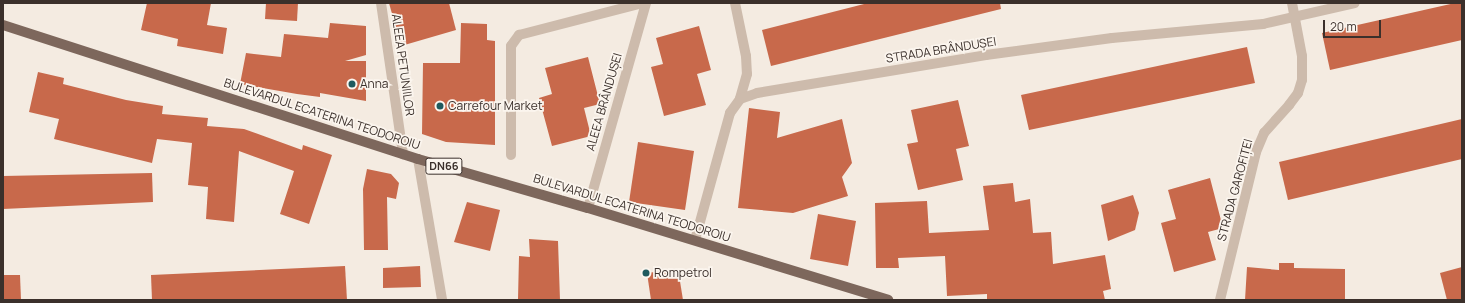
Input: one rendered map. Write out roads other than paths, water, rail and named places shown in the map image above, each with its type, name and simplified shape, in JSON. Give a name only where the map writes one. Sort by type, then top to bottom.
[{"type":"main road","name":"BULEVARDUL ECATERINA TEODOROIU","points":[[3,26],[418,159],[695,240],[888,300]]},
{"type":"street","name":"ALEEA PETUNIILOR","points":[[381,3],[403,154]]},
{"type":"street","name":"ALEEA BRÂNDUȘEI","points":[[512,154],[511,46],[518,35],[645,3],[588,208]]},
{"type":"street","points":[[695,240],[730,113],[740,99],[747,74],[746,56],[734,3]]},
{"type":"street","name":"STRADA GAROFIȚEI","points":[[1220,300],[1256,152],[1264,133],[1298,93],[1302,80],[1302,56],[1292,3]]},
{"type":"street","name":"STRADA BRÂNDUȘEI","points":[[740,99],[757,93],[986,55],[1112,38],[1263,24],[1295,18],[1355,3]]},
{"type":"street","points":[[418,159],[442,300]]},
{"type":"place","name":"Anna","points":[[352,84]]},
{"type":"place","name":"Carrefour Market","points":[[440,106]]},
{"type":"place","name":"Rompetrol","points":[[646,273]]}]
